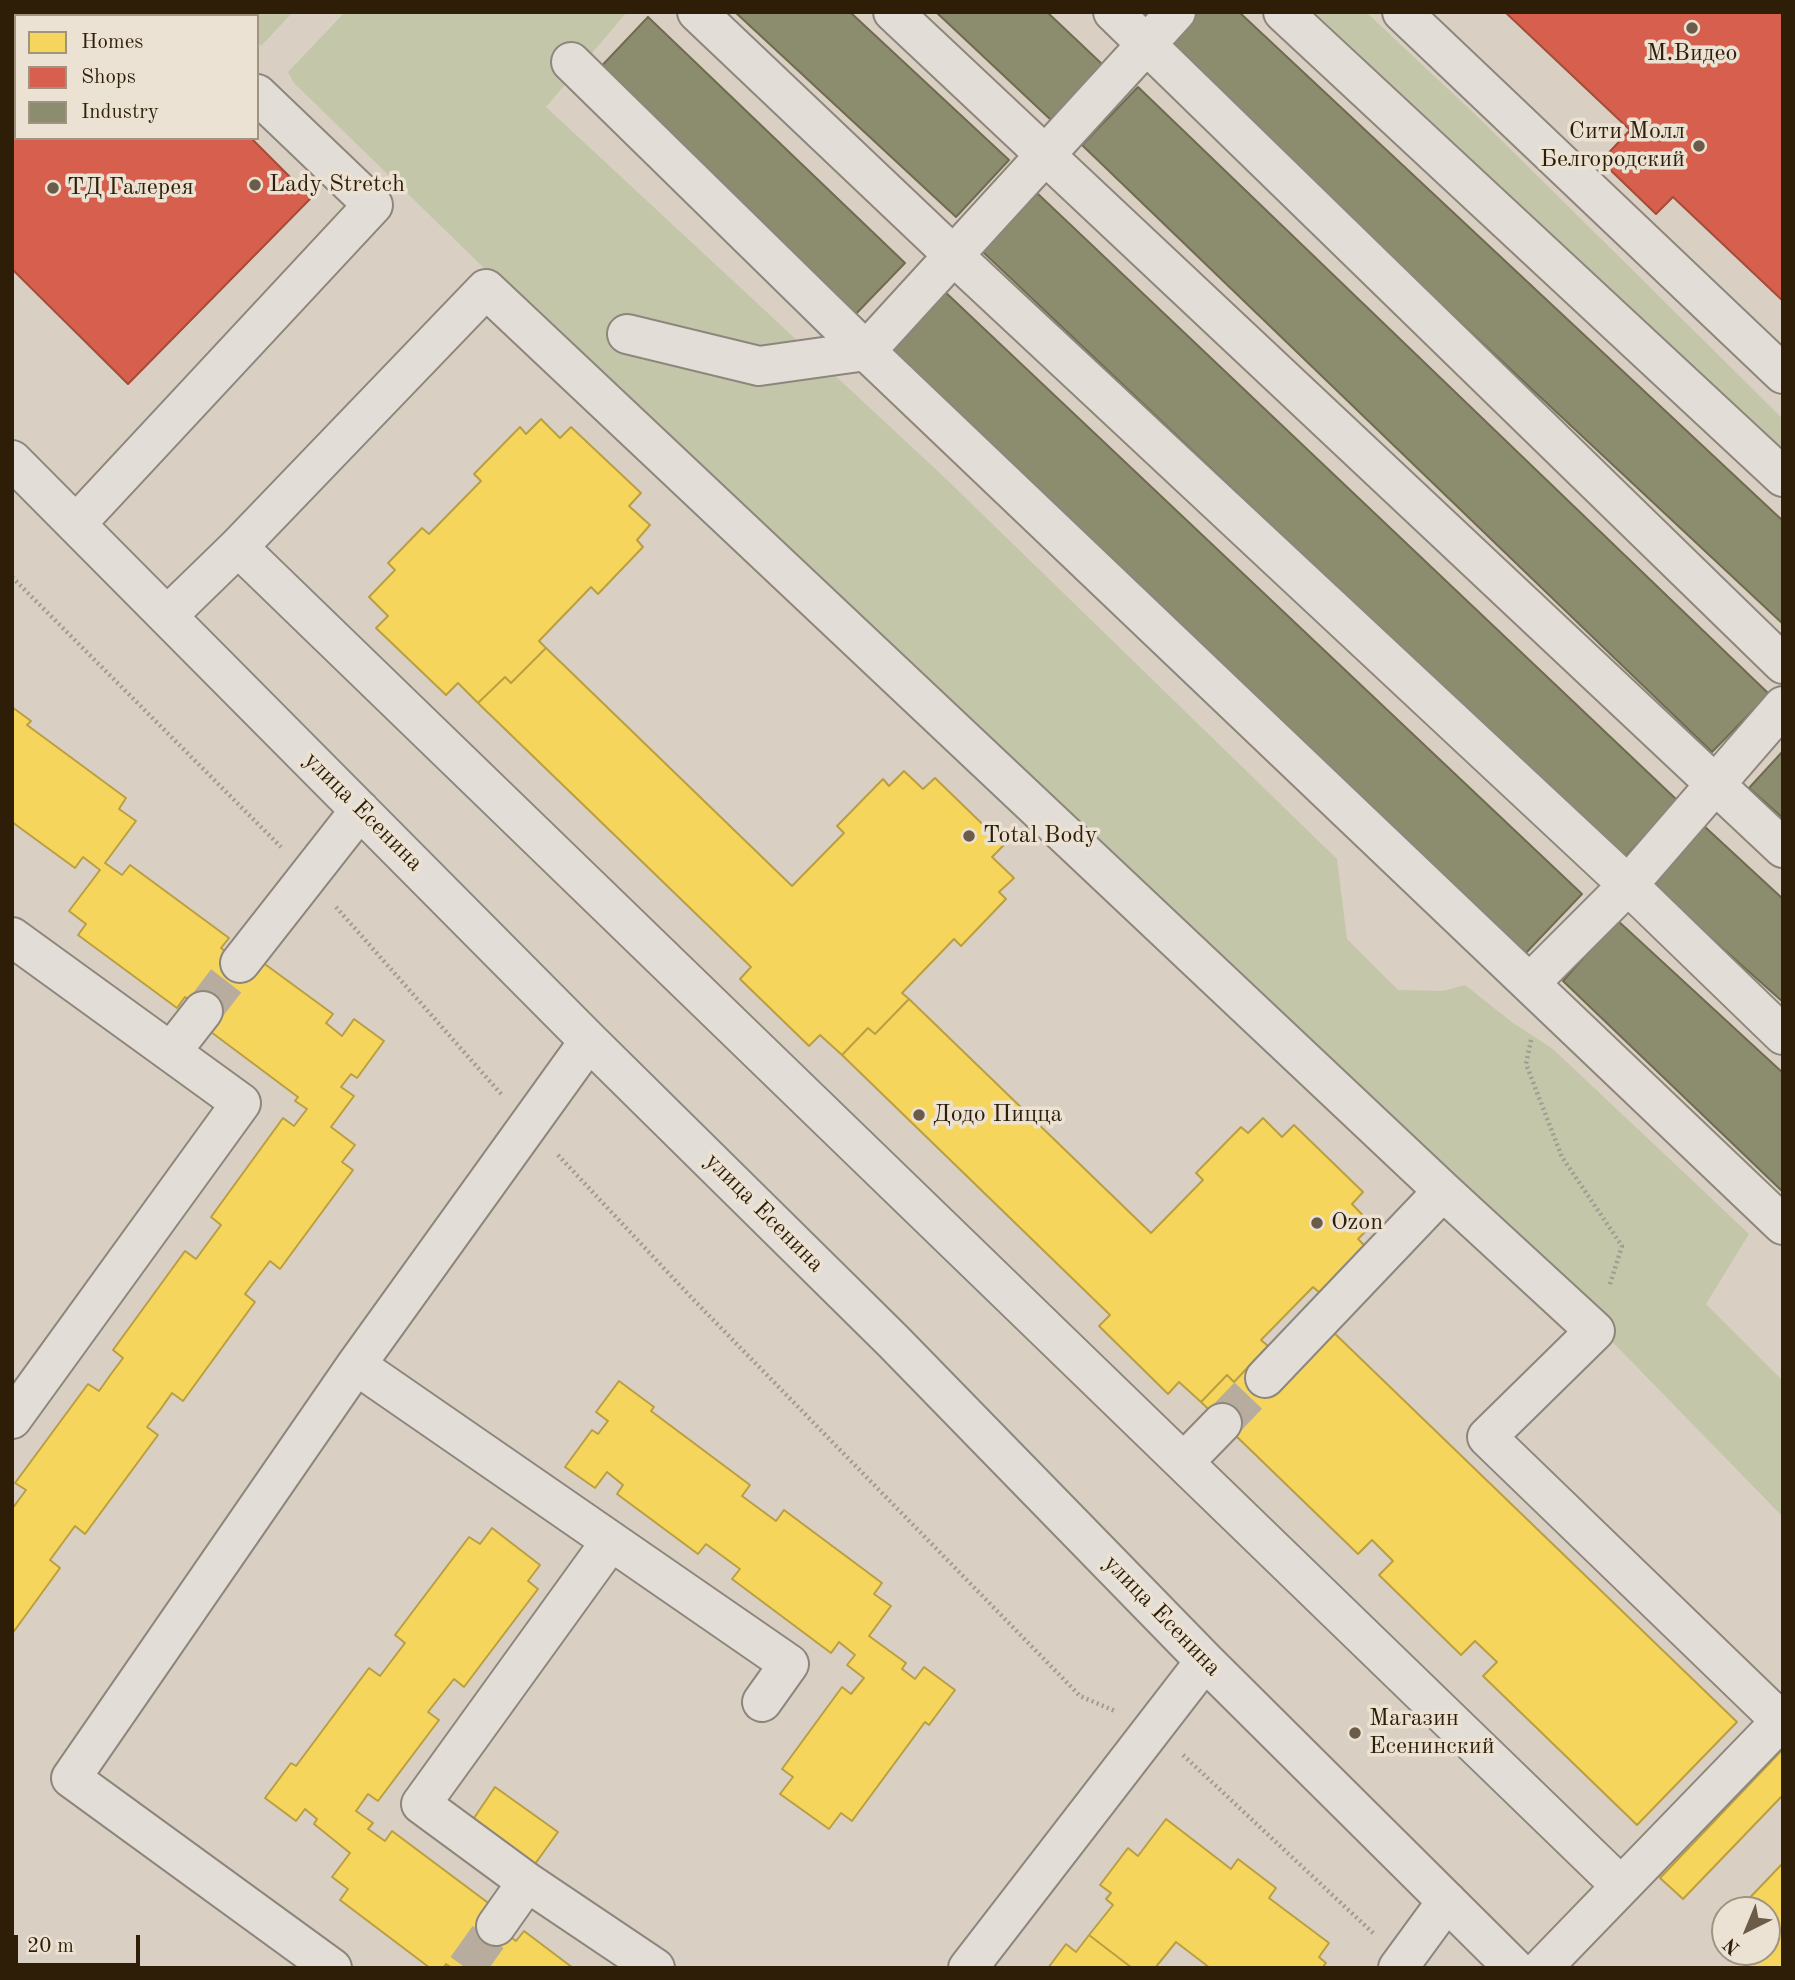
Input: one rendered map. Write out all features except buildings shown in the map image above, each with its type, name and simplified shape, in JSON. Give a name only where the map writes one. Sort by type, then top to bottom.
[{"type":"street","points":[[697,12],[953,255],[1628,885],[1783,1035]]},
{"type":"street","points":[[893,12],[1783,848]]},
{"type":"street","points":[[1113,12],[1148,43],[1783,664]]},
{"type":"street","points":[[627,334],[759,366],[866,351],[1176,12]]},
{"type":"street","points":[[1283,12],[1783,477]]},
{"type":"street","points":[[1402,12],[1783,374]]},
{"type":"street","points":[[571,62],[866,351],[1783,1225]]},
{"type":"street","points":[[76,524],[373,205],[259,96]]},
{"type":"street","points":[[167,616],[238,547],[486,289],[1595,1331],[1487,1437],[1781,1721],[1542,1968]]},
{"type":"street","name":"улица Есенина","points":[[12,460],[589,1041],[893,1340],[1205,1661],[1514,1968]]},
{"type":"street","points":[[238,547],[1621,1886]]},
{"type":"street","points":[[1536,989],[1783,706]]},
{"type":"street","points":[[240,963],[360,810]]},
{"type":"street","points":[[12,937],[241,1103],[12,1419]]},
{"type":"street","points":[[171,1052],[203,1011]]},
{"type":"street","points":[[332,1968],[71,1778],[356,1366],[589,1041]]},
{"type":"street","points":[[1265,1378],[1443,1191]]},
{"type":"street","points":[[356,1366],[789,1664],[762,1702]]},
{"type":"street","points":[[1184,1462],[1222,1423]]},
{"type":"street","points":[[611,1541],[421,1804],[527,1882],[655,1968]]},
{"type":"street","points":[[968,1968],[1205,1661]]},
{"type":"street","points":[[496,1926],[527,1882]]},
{"type":"street","points":[[1400,1965],[1447,1901]]},
{"type":"path","points":[[12,577],[308,875],[528,1124],[688,1294],[1080,1696],[1153,1727],[1400,1965]]},
{"type":"path","points":[[1536,989],[1526,1064],[1562,1157],[1622,1246],[1595,1331]]},
{"type":"green space","points":[[222,12],[293,12],[261,46],[259,14]]},
{"type":"green space","points":[[345,12],[627,12],[546,107],[942,475],[1337,859],[1347,939],[1398,990],[1443,991],[1465,985],[1513,1023],[1553,1049],[1749,1234],[1706,1304],[1783,1381],[1783,1517],[1474,1200],[562,344],[294,83],[288,72]]},
{"type":"green space","points":[[1314,12],[1366,12],[1480,119],[1783,419],[1783,449]]},
{"type":"tunnel","points":[[203,1011],[240,963]]},
{"type":"tunnel","points":[[1222,1423],[1265,1378]]},
{"type":"tunnel","points":[[466,1968],[496,1926]]},
{"type":"place","name":"М.Видео","points":[[1692,28]]},
{"type":"place","name":"Сити Молл Белгородский","points":[[1699,146]]},
{"type":"place","name":"Lady Stretch","points":[[255,185]]},
{"type":"place","name":"ТД Галерея","points":[[53,188]]},
{"type":"place","name":"Total Body","points":[[969,836]]},
{"type":"place","name":"Додо Пицца","points":[[919,1115]]},
{"type":"place","name":"Ozon","points":[[1317,1223]]},
{"type":"place","name":"Магазин Есенинский","points":[[1355,1733]]}]
